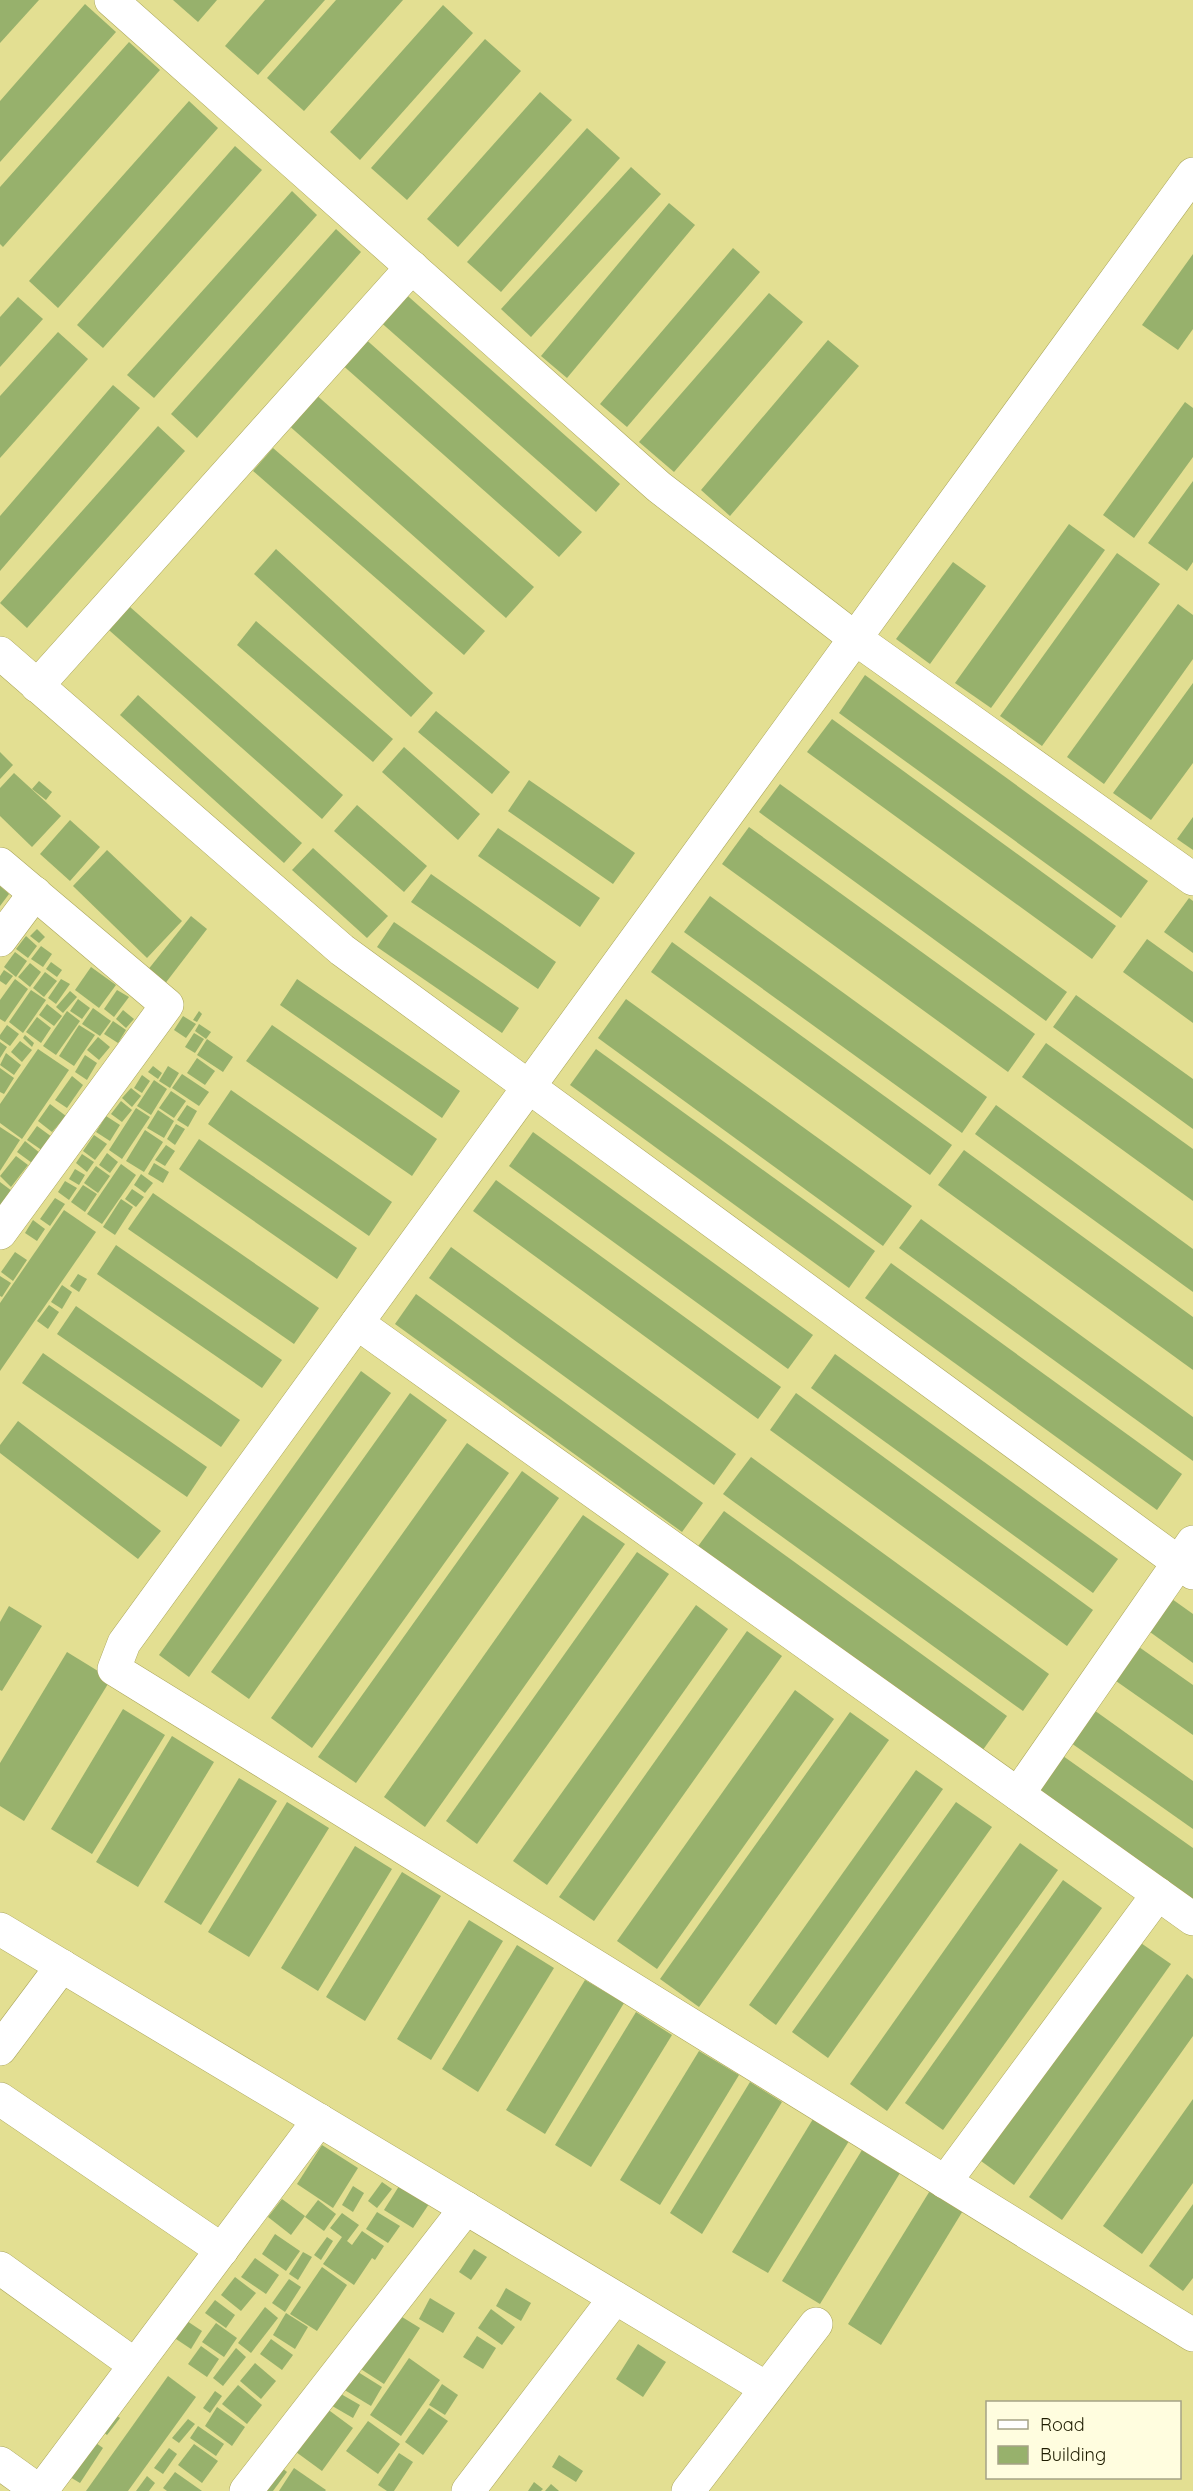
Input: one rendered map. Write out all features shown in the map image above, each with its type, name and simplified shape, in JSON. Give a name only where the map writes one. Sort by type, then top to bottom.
[{"type":"street","points":[[111,0],[659,487],[856,639],[1193,879]]},
{"type":"street","points":[[1193,174],[124,1643],[114,1669],[1193,2335]]},
{"type":"street","points":[[38,686],[412,267]]},
{"type":"street","points":[[0,653],[342,950],[529,1087],[1188,1559],[1018,1794]]},
{"type":"street","points":[[0,864],[167,1005],[0,1233]]},
{"type":"street","points":[[0,940],[35,893]]},
{"type":"street","points":[[357,1323],[1193,1919]]},
{"type":"street","points":[[945,2182],[1158,1894]]},
{"type":"street","points":[[0,1929],[766,2388]]},
{"type":"street","points":[[0,2049],[62,1966]]},
{"type":"street","points":[[0,2099],[222,2250]]},
{"type":"street","points":[[0,2463],[40,2491],[319,2120]]},
{"type":"street","points":[[246,2491],[466,2208]]},
{"type":"street","points":[[0,2268],[135,2365]]},
{"type":"street","points":[[468,2491],[615,2298]]},
{"type":"street","points":[[688,2491],[816,2324]]},
{"type":"building","points":[[0,0],[39,0],[0,43]]},
{"type":"building","points":[[173,0],[217,0],[198,22]]},
{"type":"building","points":[[265,0],[325,0],[258,75],[225,46]]},
{"type":"building","points":[[336,0],[403,0],[304,111],[267,78]]},
{"type":"building","points":[[85,4],[116,32],[0,162],[0,101]]},
{"type":"building","points":[[443,5],[473,33],[360,160],[330,132]]},
{"type":"building","points":[[485,39],[521,71],[407,200],[371,168]]},
{"type":"building","points":[[129,42],[160,70],[3,247],[0,244],[0,187]]},
{"type":"building","points":[[540,92],[572,120],[458,247],[427,219]]},
{"type":"building","points":[[189,101],[218,128],[58,308],[29,281]]},
{"type":"building","points":[[587,128],[620,158],[501,292],[467,262]]},
{"type":"building","points":[[235,146],[262,170],[103,348],[77,325]]},
{"type":"building","points":[[631,167],[661,194],[531,337],[501,309]]},
{"type":"building","points":[[292,191],[317,215],[154,398],[127,375]]},
{"type":"building","points":[[669,203],[695,225],[567,378],[541,356]]},
{"type":"building","points":[[336,229],[361,252],[197,438],[171,414]]},
{"type":"building","points":[[733,248],[760,272],[627,427],[600,404]]},
{"type":"building","points":[[1193,254],[1193,329],[1178,350],[1142,325]]},
{"type":"building","points":[[401,290],[620,484],[596,512],[377,319]]},
{"type":"building","points":[[769,293],[803,322],[674,472],[639,442]]},
{"type":"building","points":[[18,297],[43,319],[0,367],[0,317]]},
{"type":"building","points":[[58,332],[88,359],[0,458],[0,396]]},
{"type":"building","points":[[362,336],[582,532],[559,557],[339,362]]},
{"type":"building","points":[[828,340],[859,366],[730,516],[701,490]]},
{"type":"building","points":[[113,385],[140,408],[0,571],[0,516]]},
{"type":"building","points":[[313,392],[534,587],[506,618],[286,423]]},
{"type":"building","points":[[1185,402],[1193,408],[1193,457],[1134,538],[1103,515]]},
{"type":"building","points":[[158,426],[185,451],[27,628],[0,603]]},
{"type":"building","points":[[273,448],[485,631],[464,655],[253,471]]},
{"type":"building","points":[[1193,481],[1193,562],[1187,571],[1148,543]]},
{"type":"building","points":[[1069,524],[1105,550],[991,708],[955,683]]},
{"type":"building","points":[[276,549],[433,693],[411,717],[254,574]]},
{"type":"building","points":[[1117,553],[1160,584],[1042,746],[1000,716]]},
{"type":"building","points":[[953,562],[986,586],[930,664],[896,639]]},
{"type":"building","points":[[121,599],[343,795],[322,819],[101,623]]},
{"type":"building","points":[[1178,604],[1193,615],[1193,659],[1104,784],[1067,757]]},
{"type":"building","points":[[256,621],[393,739],[373,762],[237,645]]},
{"type":"building","points":[[865,675],[1148,881],[1121,918],[839,713]]},
{"type":"building","points":[[1193,683],[1193,763],[1151,820],[1113,793]]},
{"type":"building","points":[[138,695],[302,843],[284,863],[120,715]]},
{"type":"building","points":[[436,711],[510,772],[492,794],[418,732]]},
{"type":"building","points":[[832,719],[1116,926],[1092,959],[807,752]]},
{"type":"building","points":[[404,747],[480,814],[458,840],[382,772]]},
{"type":"building","points":[[0,752],[13,765],[0,779]]},
{"type":"building","points":[[14,773],[61,816],[32,847],[0,816],[0,788]]},
{"type":"building","points":[[529,780],[635,853],[613,884],[508,811]]},
{"type":"building","points":[[39,781],[52,792],[46,800],[32,789]]},
{"type":"building","points":[[780,784],[1067,992],[1046,1021],[759,812]]},
{"type":"building","points":[[357,805],[427,866],[404,892],[334,831]]},
{"type":"building","points":[[1193,817],[1193,850],[1177,839]]},
{"type":"building","points":[[70,820],[100,847],[70,881],[40,854]]},
{"type":"building","points":[[749,827],[1035,1034],[1008,1072],[722,864]]},
{"type":"building","points":[[498,828],[600,898],[580,927],[478,856]]},
{"type":"building","points":[[313,848],[388,916],[367,938],[292,870]]},
{"type":"building","points":[[107,850],[182,921],[147,958],[73,886]]},
{"type":"building","points":[[431,874],[556,962],[538,989],[411,902]]},
{"type":"building","points":[[0,886],[9,894],[0,906]]},
{"type":"building","points":[[710,896],[987,1097],[962,1133],[684,932]]},
{"type":"building","points":[[1189,898],[1193,901],[1193,953],[1164,932]]},
{"type":"building","points":[[191,916],[207,929],[164,985],[147,971]]},
{"type":"building","points":[[394,922],[519,1008],[502,1033],[377,947]]},
{"type":"building","points":[[37,929],[45,937],[39,943],[30,936]]},
{"type":"building","points":[[26,936],[37,946],[28,958],[16,949]]},
{"type":"building","points":[[1147,939],[1193,972],[1193,1023],[1123,972]]},
{"type":"building","points":[[672,942],[952,1145],[930,1175],[651,972]]},
{"type":"building","points":[[41,946],[52,954],[43,967],[31,959]]},
{"type":"building","points":[[15,952],[27,961],[16,977],[4,967]]},
{"type":"building","points":[[51,962],[62,970],[57,977],[46,969]]},
{"type":"building","points":[[30,963],[41,972],[30,987],[18,977]]},
{"type":"building","points":[[91,967],[116,985],[99,1008],[75,990]]},
{"type":"building","points":[[4,970],[13,976],[6,985],[0,981]]},
{"type":"building","points":[[45,972],[57,981],[44,997],[33,988]]},
{"type":"building","points":[[15,979],[28,989],[5,1022],[0,1019],[0,1000]]},
{"type":"building","points":[[61,979],[70,984],[56,1004],[48,998]]},
{"type":"building","points":[[297,979],[460,1091],[442,1118],[280,1005]]},
{"type":"building","points":[[31,990],[46,1000],[23,1033],[9,1022]]},
{"type":"building","points":[[117,990],[129,997],[114,1017],[104,1009]]},
{"type":"building","points":[[70,991],[77,997],[63,1013],[56,1007]]},
{"type":"building","points":[[1076,995],[1193,1079],[1193,1129],[1053,1027]]},
{"type":"building","points":[[78,999],[90,1008],[82,1019],[70,1011]]},
{"type":"building","points":[[626,999],[912,1206],[883,1246],[598,1038]]},
{"type":"building","points":[[47,1004],[62,1016],[54,1026],[39,1015]]},
{"type":"building","points":[[93,1008],[111,1021],[100,1036],[82,1024]]},
{"type":"building","points":[[123,1010],[134,1019],[126,1028],[116,1019]]},
{"type":"building","points":[[67,1011],[80,1021],[56,1055],[43,1046]]},
{"type":"building","points":[[199,1011],[202,1014],[197,1022],[193,1020]]},
{"type":"building","points":[[183,1016],[196,1024],[186,1038],[174,1030]]},
{"type":"building","points":[[37,1017],[51,1028],[41,1043],[26,1032]]},
{"type":"building","points":[[113,1021],[126,1030],[118,1043],[104,1034]]},
{"type":"building","points":[[199,1024],[211,1032],[206,1039],[195,1031]]},
{"type":"building","points":[[7,1025],[19,1034],[10,1046],[0,1039]]},
{"type":"building","points":[[79,1025],[95,1035],[74,1066],[59,1056]]},
{"type":"building","points":[[272,1025],[437,1139],[412,1176],[246,1061]]},
{"type":"building","points":[[194,1033],[204,1039],[195,1053],[185,1047]]},
{"type":"building","points":[[25,1035],[34,1043],[32,1047],[23,1038]]},
{"type":"building","points":[[98,1037],[110,1047],[99,1060],[87,1050]]},
{"type":"building","points":[[207,1039],[233,1057],[223,1072],[197,1055]]},
{"type":"building","points":[[20,1041],[32,1050],[22,1062],[11,1052]]},
{"type":"building","points":[[0,1042],[7,1047],[0,1058]]},
{"type":"building","points":[[1046,1043],[1193,1149],[1193,1201],[1022,1077]]},
{"type":"building","points":[[38,1049],[69,1070],[22,1139],[0,1123],[0,1104]]},
{"type":"building","points":[[596,1049],[875,1251],[849,1288],[570,1085]]},
{"type":"building","points":[[6,1053],[21,1065],[14,1075],[0,1065]]},
{"type":"building","points":[[85,1055],[97,1063],[87,1080],[75,1072]]},
{"type":"building","points":[[197,1058],[215,1071],[205,1085],[187,1073]]},
{"type":"building","points":[[153,1066],[162,1073],[158,1079],[148,1072]]},
{"type":"building","points":[[168,1066],[179,1073],[170,1088],[159,1081]]},
{"type":"building","points":[[0,1068],[14,1078],[4,1094],[0,1092]]},
{"type":"building","points":[[182,1074],[209,1092],[199,1106],[172,1088]]},
{"type":"building","points":[[142,1075],[150,1081],[142,1093],[134,1088]]},
{"type":"building","points":[[72,1076],[83,1085],[67,1108],[55,1100]]},
{"type":"building","points":[[154,1080],[167,1089],[151,1115],[137,1106]]},
{"type":"building","points":[[131,1088],[141,1096],[132,1107],[122,1098]]},
{"type":"building","points":[[231,1090],[392,1202],[369,1236],[208,1124]]},
{"type":"building","points":[[171,1091],[186,1101],[174,1118],[159,1108]]},
{"type":"building","points":[[121,1101],[132,1110],[122,1122],[111,1114]]},
{"type":"building","points":[[50,1104],[66,1116],[52,1132],[38,1121]]},
{"type":"building","points":[[187,1105],[197,1111],[188,1127],[177,1120]]},
{"type":"building","points":[[996,1105],[1193,1249],[1193,1292],[975,1134]]},
{"type":"building","points":[[136,1108],[150,1117],[122,1159],[109,1150]]},
{"type":"building","points":[[158,1110],[174,1121],[164,1138],[147,1128]]},
{"type":"building","points":[[106,1116],[120,1125],[110,1141],[96,1132]]},
{"type":"building","points":[[176,1124],[185,1129],[175,1145],[167,1139]]},
{"type":"building","points":[[37,1126],[52,1137],[43,1151],[27,1140]]},
{"type":"building","points":[[0,1127],[20,1140],[0,1171]]},
{"type":"building","points":[[145,1130],[163,1142],[144,1172],[126,1161]]},
{"type":"building","points":[[533,1132],[813,1335],[788,1369],[509,1166]]},
{"type":"building","points":[[94,1135],[107,1144],[95,1160],[83,1151]]},
{"type":"building","points":[[199,1139],[357,1248],[337,1279],[179,1169]]},
{"type":"building","points":[[25,1141],[40,1153],[32,1163],[17,1152]]},
{"type":"building","points":[[166,1145],[175,1151],[165,1166],[155,1160]]},
{"type":"building","points":[[964,1150],[1193,1317],[1193,1370],[938,1185]]},
{"type":"building","points":[[107,1153],[118,1162],[110,1173],[99,1165]]},
{"type":"building","points":[[82,1154],[94,1162],[87,1172],[76,1163]]},
{"type":"building","points":[[16,1156],[28,1165],[11,1187],[0,1176]]},
{"type":"building","points":[[154,1163],[169,1172],[163,1183],[148,1174]]},
{"type":"building","points":[[121,1164],[136,1175],[102,1224],[87,1214]]},
{"type":"building","points":[[96,1166],[110,1176],[98,1193],[84,1183]]},
{"type":"building","points":[[75,1169],[85,1175],[79,1185],[69,1179]]},
{"type":"building","points":[[141,1174],[153,1183],[145,1193],[134,1185]]},
{"type":"building","points":[[496,1180],[781,1387],[758,1419],[473,1211]]},
{"type":"building","points":[[65,1181],[77,1188],[69,1200],[58,1192]]},
{"type":"building","points":[[0,1182],[12,1191],[0,1208]]},
{"type":"building","points":[[83,1185],[97,1194],[85,1212],[71,1202]]},
{"type":"building","points":[[132,1189],[144,1197],[136,1207],[125,1199]]},
{"type":"building","points":[[153,1193],[319,1308],[294,1344],[128,1229]]},
{"type":"building","points":[[55,1198],[65,1204],[50,1226],[40,1219]]},
{"type":"building","points":[[121,1199],[133,1207],[115,1235],[103,1227]]},
{"type":"building","points":[[64,1210],[96,1232],[0,1371],[0,1303]]},
{"type":"building","points":[[921,1219],[1193,1417],[1193,1461],[899,1248]]},
{"type":"building","points":[[33,1220],[45,1229],[37,1241],[25,1233]]},
{"type":"building","points":[[116,1245],[282,1360],[262,1388],[97,1274]]},
{"type":"building","points":[[451,1247],[736,1454],[714,1485],[429,1278]]},
{"type":"building","points":[[15,1252],[27,1260],[13,1281],[1,1272]]},
{"type":"building","points":[[891,1263],[1182,1474],[1157,1510],[865,1298]]},
{"type":"building","points":[[78,1274],[87,1279],[79,1292],[70,1286]]},
{"type":"building","points":[[0,1276],[11,1283],[2,1297],[0,1296]]},
{"type":"building","points":[[62,1285],[72,1292],[62,1309],[51,1302]]},
{"type":"building","points":[[416,1294],[703,1503],[682,1532],[395,1324]]},
{"type":"building","points":[[49,1305],[59,1312],[48,1329],[37,1321]]},
{"type":"building","points":[[76,1306],[240,1420],[221,1447],[57,1334]]},
{"type":"building","points":[[43,1353],[207,1467],[187,1497],[22,1383]]},
{"type":"building","points":[[835,1354],[1118,1559],[1093,1593],[811,1388]]},
{"type":"building","points":[[361,1371],[391,1393],[189,1677],[159,1655]]},
{"type":"building","points":[[410,1393],[447,1420],[249,1699],[211,1672]]},
{"type":"building","points":[[796,1393],[1093,1610],[1067,1646],[770,1430]]},
{"type":"building","points":[[18,1421],[161,1531],[138,1559],[0,1453],[0,1445]]},
{"type":"building","points":[[467,1443],[509,1473],[312,1748],[271,1718]]},
{"type":"building","points":[[751,1457],[1049,1674],[1023,1711],[723,1494]]},
{"type":"building","points":[[522,1471],[559,1498],[356,1783],[318,1757]]},
{"type":"building","points":[[724,1511],[1007,1716],[980,1754],[696,1549]]},
{"type":"building","points":[[583,1515],[625,1544],[425,1827],[384,1797]]},
{"type":"building","points":[[637,1552],[669,1574],[477,1844],[446,1821]]},
{"type":"building","points":[[1165,1594],[1193,1614],[1193,1663],[1143,1627]]},
{"type":"building","points":[[696,1605],[728,1629],[547,1885],[513,1861]]},
{"type":"building","points":[[9,1606],[42,1626],[2,1691],[0,1690],[0,1622]]},
{"type":"building","points":[[747,1631],[782,1656],[594,1921],[559,1897]]},
{"type":"building","points":[[1129,1640],[1193,1685],[1193,1735],[1106,1674]]},
{"type":"building","points":[[67,1652],[111,1679],[24,1821],[0,1806],[0,1763]]},
{"type":"building","points":[[795,1690],[834,1719],[657,1969],[617,1941]]},
{"type":"building","points":[[1087,1705],[1193,1781],[1193,1829],[1064,1738]]},
{"type":"building","points":[[123,1709],[165,1735],[92,1854],[51,1829]]},
{"type":"building","points":[[850,1712],[889,1740],[699,2007],[660,1979]]},
{"type":"building","points":[[172,1736],[214,1762],[138,1887],[96,1862]]},
{"type":"building","points":[[1056,1751],[1193,1848],[1193,1901],[1031,1786]]},
{"type":"building","points":[[916,1770],[943,1789],[776,2025],[749,2005]]},
{"type":"building","points":[[239,1778],[277,1801],[201,1925],[164,1902]]},
{"type":"building","points":[[287,1802],[329,1828],[249,1957],[208,1932]]},
{"type":"building","points":[[956,1802],[992,1827],[828,2058],[792,2032]]},
{"type":"building","points":[[1020,1843],[1058,1870],[887,2111],[850,2084]]},
{"type":"building","points":[[355,1846],[392,1869],[318,1991],[281,1968]]},
{"type":"building","points":[[402,1872],[441,1896],[365,2021],[326,1997]]},
{"type":"building","points":[[1063,1880],[1102,1908],[943,2130],[905,2103]]},
{"type":"building","points":[[469,1920],[503,1941],[431,2060],[397,2039]]},
{"type":"building","points":[[1138,1941],[1171,1964],[1014,2185],[981,2161]]},
{"type":"building","points":[[517,1945],[554,1968],[478,2092],[442,2069]]},
{"type":"building","points":[[1187,1974],[1193,1979],[1193,2036],[1062,2220],[1029,2197]]},
{"type":"building","points":[[585,1980],[624,2003],[545,2134],[506,2110]]},
{"type":"building","points":[[636,2012],[672,2035],[591,2167],[555,2145]]},
{"type":"building","points":[[699,2051],[739,2075],[660,2205],[620,2180]]},
{"type":"building","points":[[750,2082],[782,2102],[702,2234],[670,2213]]},
{"type":"building","points":[[1193,2099],[1193,2183],[1142,2254],[1103,2226]]},
{"type":"building","points":[[813,2119],[849,2141],[768,2273],[732,2252]]},
{"type":"building","points":[[322,2145],[358,2168],[333,2208],[297,2184]]},
{"type":"building","points":[[862,2150],[900,2173],[820,2304],[782,2281]]},
{"type":"building","points":[[406,2175],[435,2195],[413,2228],[384,2210]]},
{"type":"building","points":[[382,2182],[392,2189],[377,2208],[368,2201]]},
{"type":"building","points":[[353,2186],[364,2193],[353,2212],[342,2205]]},
{"type":"building","points":[[931,2189],[964,2209],[881,2345],[848,2324]]},
{"type":"building","points":[[282,2199],[305,2216],[291,2235],[268,2217]]},
{"type":"building","points":[[318,2200],[336,2214],[324,2231],[305,2217]]},
{"type":"building","points":[[1193,2204],[1193,2278],[1183,2291],[1149,2266]]},
{"type":"building","points":[[377,2212],[400,2226],[388,2243],[366,2229]]},
{"type":"building","points":[[342,2213],[359,2225],[347,2241],[352,2245],[362,2231],[384,2246],[375,2260],[372,2258],[354,2285],[323,2264],[342,2237],[330,2228]]},
{"type":"building","points":[[275,2234],[300,2251],[286,2271],[262,2254]]},
{"type":"building","points":[[327,2237],[333,2241],[321,2260],[314,2255]]},
{"type":"building","points":[[474,2249],[487,2257],[471,2280],[459,2272]]},
{"type":"building","points":[[303,2252],[312,2257],[298,2280],[289,2274]]},
{"type":"building","points":[[255,2258],[279,2275],[266,2294],[241,2277]]},
{"type":"building","points":[[322,2267],[347,2285],[317,2331],[290,2314]]},
{"type":"building","points":[[235,2277],[256,2293],[241,2311],[221,2295]]},
{"type":"building","points":[[289,2279],[301,2287],[285,2312],[272,2303]]},
{"type":"building","points":[[506,2288],[531,2303],[521,2321],[496,2306]]},
{"type":"building","points":[[430,2298],[455,2313],[443,2333],[419,2319]]},
{"type":"building","points":[[215,2300],[235,2315],[226,2328],[205,2313]]},
{"type":"building","points":[[265,2307],[278,2318],[251,2353],[238,2343]]},
{"type":"building","points":[[389,2309],[420,2328],[384,2384],[353,2364]]},
{"type":"building","points":[[491,2309],[515,2327],[502,2345],[478,2328]]},
{"type":"building","points":[[286,2313],[308,2327],[295,2349],[273,2335]]},
{"type":"building","points":[[181,2317],[202,2331],[191,2349],[170,2335]]},
{"type":"building","points":[[216,2323],[237,2338],[224,2357],[202,2342]]},
{"type":"building","points":[[477,2336],[496,2348],[483,2369],[463,2357]]},
{"type":"building","points":[[271,2339],[293,2355],[282,2370],[260,2354]]},
{"type":"building","points":[[638,2344],[666,2362],[643,2397],[616,2379]]},
{"type":"building","points":[[201,2346],[219,2359],[207,2377],[188,2364]]},
{"type":"building","points":[[236,2348],[246,2357],[223,2386],[213,2378]]},
{"type":"building","points":[[409,2358],[440,2380],[401,2436],[370,2415]]},
{"type":"building","points":[[255,2363],[276,2381],[261,2399],[240,2381]]},
{"type":"building","points":[[350,2367],[382,2387],[371,2406],[338,2386]]},
{"type":"building","points":[[168,2376],[196,2397],[128,2491],[86,2491]]},
{"type":"building","points":[[442,2384],[458,2395],[445,2415],[429,2405]]},
{"type":"building","points":[[238,2385],[262,2405],[247,2424],[222,2404]]},
{"type":"building","points":[[334,2390],[360,2405],[353,2418],[327,2403]]},
{"type":"building","points":[[215,2391],[222,2396],[210,2413],[203,2408]]},
{"type":"building","points":[[311,2397],[353,2428],[322,2471],[281,2441]]},
{"type":"building","points":[[217,2407],[245,2427],[232,2446],[205,2426]]},
{"type":"building","points":[[429,2408],[448,2421],[423,2455],[405,2442]]},
{"type":"building","points":[[110,2411],[120,2418],[107,2435],[98,2428]]},
{"type":"building","points":[[188,2419],[195,2424],[179,2443],[172,2438]]},
{"type":"building","points":[[368,2421],[400,2444],[378,2474],[346,2451]]},
{"type":"building","points":[[198,2426],[224,2444],[216,2456],[190,2438]]},
{"type":"building","points":[[89,2438],[103,2448],[80,2483],[65,2474]]},
{"type":"building","points":[[194,2444],[218,2461],[202,2483],[178,2465]]},
{"type":"building","points":[[169,2448],[177,2454],[163,2474],[154,2468]]},
{"type":"building","points":[[399,2453],[413,2462],[394,2491],[387,2491],[378,2485]]},
{"type":"building","points":[[559,2455],[583,2471],[576,2482],[552,2467]]},
{"type":"building","points":[[276,2463],[287,2472],[273,2491],[264,2491]]},
{"type":"building","points":[[294,2468],[326,2490],[279,2491]]},
{"type":"building","points":[[175,2472],[202,2491],[167,2491],[163,2488]]},
{"type":"building","points":[[147,2476],[155,2483],[149,2491],[136,2491]]},
{"type":"building","points":[[534,2482],[543,2489],[541,2491],[528,2491]]},
{"type":"building","points":[[551,2484],[559,2491],[545,2491]]}]
